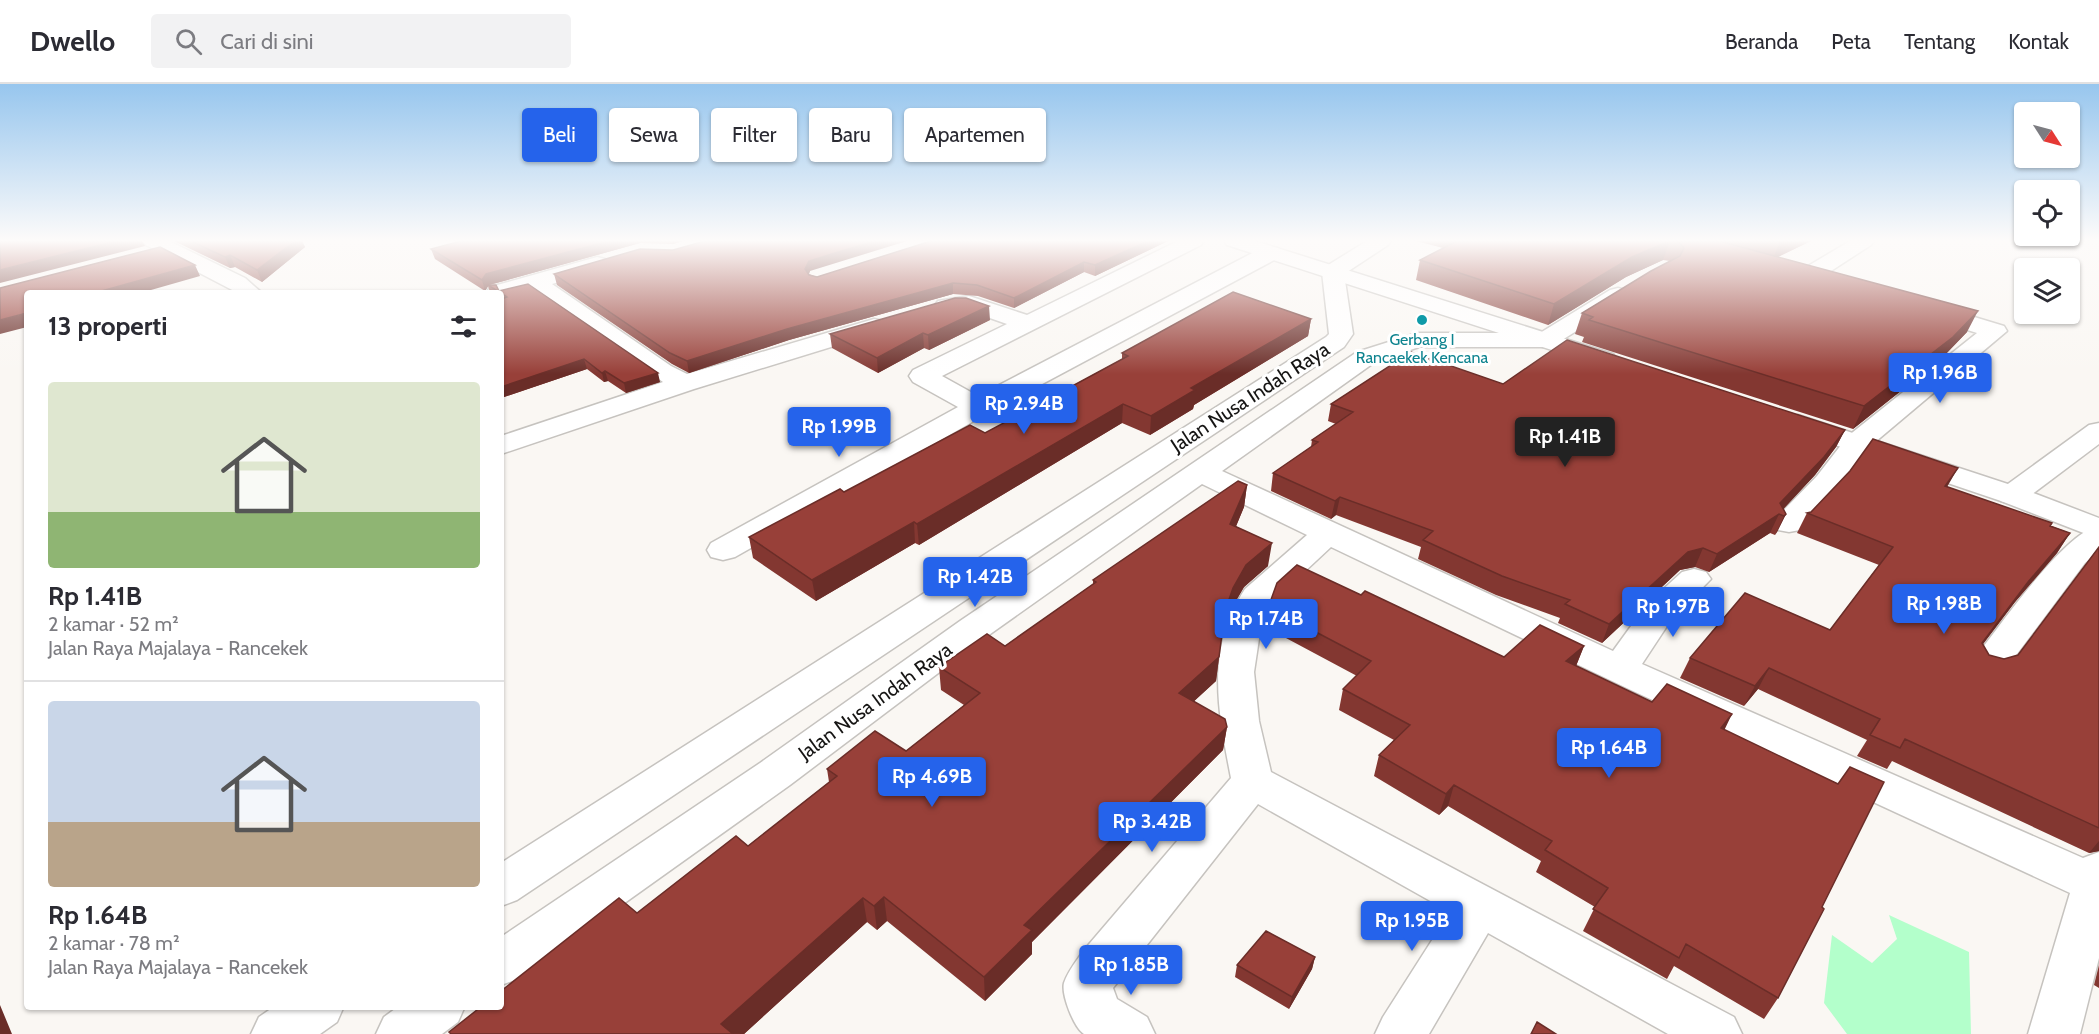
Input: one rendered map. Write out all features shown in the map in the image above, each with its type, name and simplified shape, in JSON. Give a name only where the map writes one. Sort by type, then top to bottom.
[{"type":"street","points":[[504,290],[523,285]]},
{"type":"street","points":[[540,285],[662,371],[685,383]]},
{"type":"street","points":[[978,407],[922,376],[1106,285]]},
{"type":"street","points":[[723,550],[978,407],[1209,285]]},
{"type":"street","name":"Jalan Nusa Indah Raya","points":[[504,886],[1335,342],[1341,334],[1335,285]]},
{"type":"street","points":[[1375,285],[1623,365]]},
{"type":"street","points":[[1545,339],[1633,285]]},
{"type":"street","points":[[504,444],[685,383],[954,303],[969,303],[1030,324]]},
{"type":"street","points":[[1789,523],[1828,482],[1858,442],[1995,331],[1909,305]]},
{"type":"street","name":"Jalan Nusa Indah Raya","points":[[504,962],[775,774],[973,629],[1366,357],[1417,340],[1545,339]]},
{"type":"street","points":[[1780,417],[2012,495],[2099,529]]},
{"type":"street","points":[[2012,495],[2099,431]]},
{"type":"street","points":[[1201,472],[1327,534],[1620,669],[2097,877],[2054,1034]]},
{"type":"street","points":[[1327,534],[1257,597],[1242,632],[1235,672],[1239,721],[1252,781],[1716,1034]]},
{"type":"street","points":[[1989,665],[2073,556],[2099,535]]},
{"type":"street","points":[[1620,669],[1659,612],[1695,579]]},
{"type":"street","points":[[932,604],[973,629]]},
{"type":"street","points":[[1129,1034],[1096,1014],[1088,985],[1101,965],[1252,781]]},
{"type":"street","points":[[1401,1034],[1480,905]]},
{"type":"street","points":[[277,1034],[313,1010]]},
{"type":"green space","points":[[1889,915],[1969,952],[1971,1034],[1847,1034],[1824,1003],[1832,935],[1872,963],[1897,939]]},
{"type":"building","points":[[10,285],[122,285],[105,290],[24,290],[24,314],[0,320],[0,288]]},
{"type":"building","points":[[489,285],[496,285],[498,290]]},
{"type":"building","points":[[530,285],[658,373],[624,383],[605,371],[602,373],[584,359],[504,386],[504,298],[507,297],[503,290]]},
{"type":"building","points":[[571,285],[945,285],[787,329],[687,361],[670,353]]},
{"type":"building","points":[[978,285],[1039,285],[1014,298]]},
{"type":"building","points":[[1497,285],[1585,285],[1554,304]]},
{"type":"building","points":[[1627,285],[1883,285],[1978,311],[1953,337],[1864,406],[1589,320],[1593,317],[1582,313]]},
{"type":"building","points":[[1233,292],[1311,319],[1191,388],[1195,390],[1151,416],[1123,404],[917,524],[914,522],[812,580],[749,537],[840,489],[844,492],[970,425],[985,433],[1128,356],[1122,353]]},
{"type":"building","points":[[955,298],[966,298],[989,306],[928,335],[923,333],[877,358],[830,334]]},
{"type":"building","points":[[1567,340],[1845,430],[1824,457],[1780,503],[1786,514],[1784,516],[1779,514],[1717,554],[1703,548],[1688,552],[1609,624],[1565,604],[1570,600],[1502,576],[1423,540],[1433,531],[1340,497],[1335,501],[1273,473],[1318,442],[1312,440],[1353,412],[1331,404],[1411,352],[1503,384]]},
{"type":"building","points":[[1873,439],[1958,468],[1945,486],[2052,523],[2050,526],[2070,533],[2028,582],[1982,643],[1989,655],[2004,659],[2018,655],[2099,547],[2099,828],[1905,739],[1900,748],[1870,735],[1880,719],[1769,668],[1755,686],[1690,658],[1745,593],[1830,630],[1893,547],[1807,513],[1811,512],[1850,471]]},
{"type":"building","points":[[1238,481],[1247,485],[1230,524],[1272,543],[1246,565],[1233,588],[1225,611],[1219,657],[1179,693],[1225,719],[1227,727],[1024,925],[1032,930],[984,977],[884,897],[874,906],[863,898],[721,1024],[733,1034],[451,1034],[449,1032],[477,1010],[504,1010],[504,989],[619,898],[637,913],[736,836],[748,846],[837,776],[827,769],[875,731],[906,751],[980,693],[939,667],[987,634],[1005,646],[1096,582],[1093,580]]},
{"type":"building","points":[[1297,565],[1361,595],[1365,591],[1504,657],[1540,625],[1584,646],[1566,661],[1652,702],[1667,684],[1732,714],[1721,728],[1838,784],[1850,767],[1884,782],[1822,907],[1824,909],[1778,998],[1686,944],[1679,958],[1593,909],[1608,888],[1545,850],[1552,841],[1454,785],[1446,794],[1379,755],[1410,725],[1343,689],[1371,661],[1274,610],[1264,619],[1277,583]]},
{"type":"building","points":[[1266,931],[1315,957],[1292,997],[1237,965]]},
{"type":"building","points":[[1537,1022],[1556,1034],[1531,1034]]},
{"type":"place","name":"Gerbang I Rancaekek Kencana","points":[[1422,320]]}]
